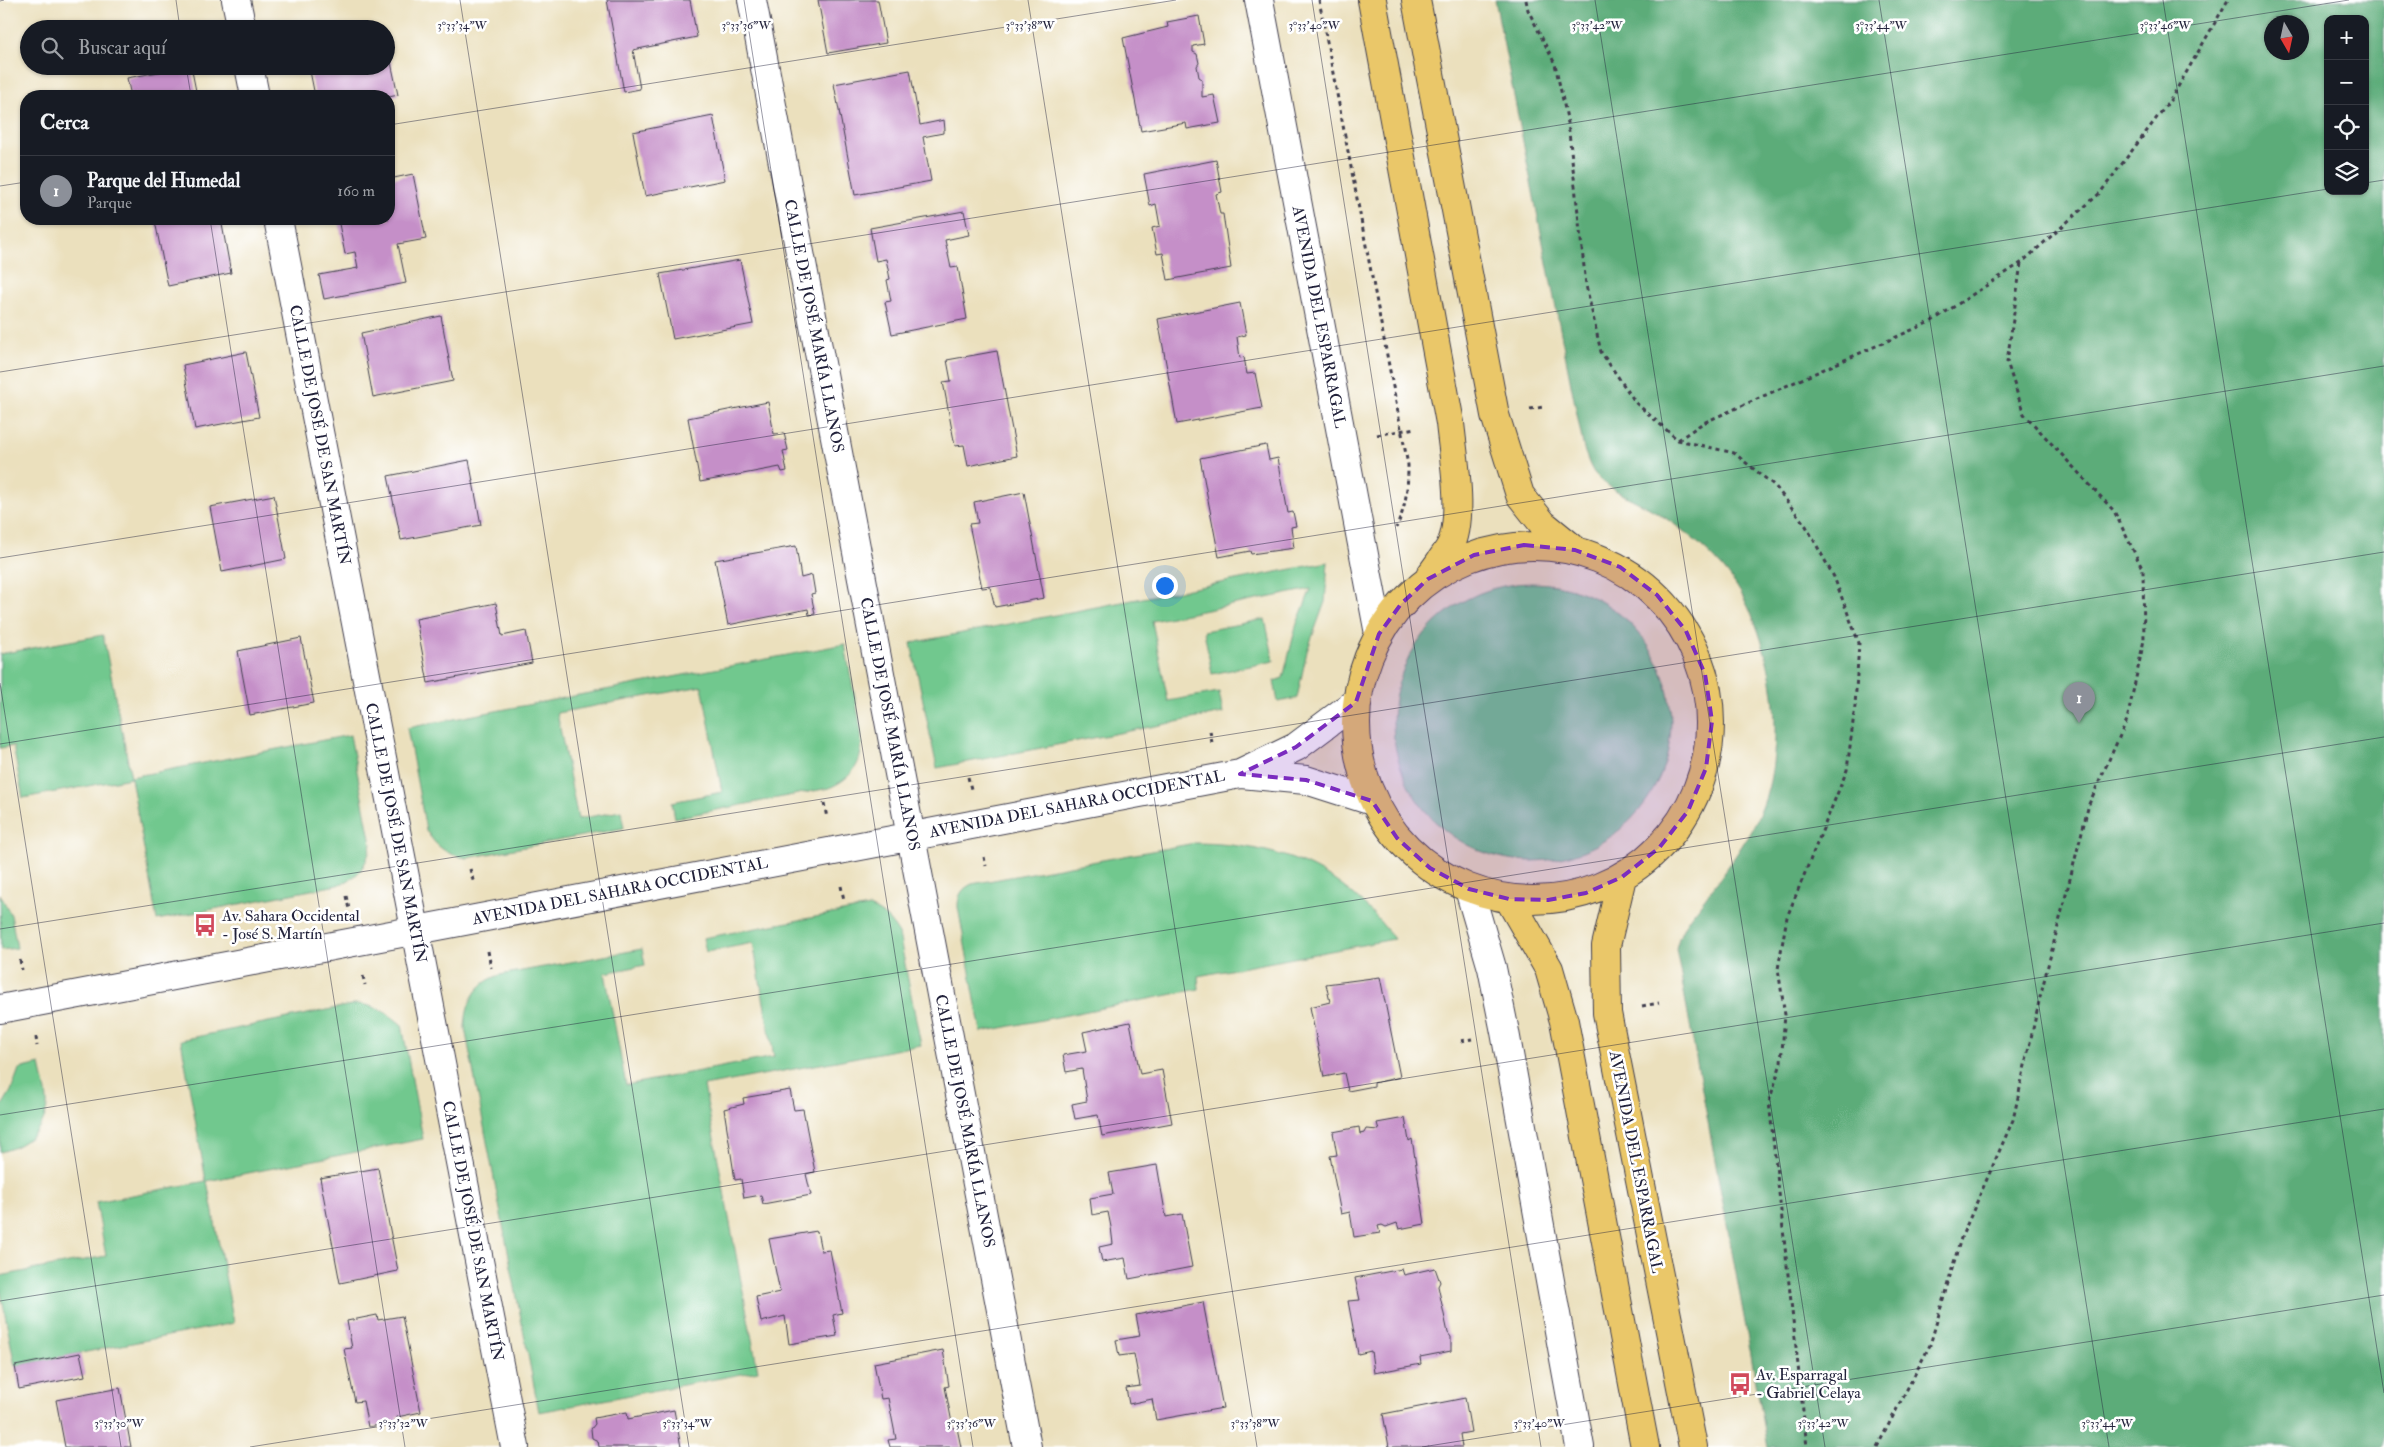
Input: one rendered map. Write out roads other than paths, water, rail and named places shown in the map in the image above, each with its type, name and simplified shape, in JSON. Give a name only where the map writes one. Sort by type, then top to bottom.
[{"type":"main road","points":[[1372,0],[1450,423],[1456,524],[1450,546],[1428,579],[1401,604],[1379,634],[1356,702],[1357,753],[1372,801],[1397,838],[1430,868],[1469,889],[1508,899],[1548,900],[1586,893],[1622,877],[1660,848],[1688,811],[1706,768],[1712,721],[1705,674],[1686,631],[1657,595],[1620,567],[1575,550],[1524,545],[1474,555],[1428,579]]},
{"type":"main road","points":[[1416,0],[1495,415],[1520,495],[1543,524],[1575,550]]},
{"type":"main road","name":"AVENIDA DEL ESPARRAGAL","points":[[1622,877],[1606,946],[1607,1013],[1693,1447]]},
{"type":"main road","points":[[1508,899],[1549,969],[1564,1021],[1646,1447]]},
{"type":"street","points":[[236,0],[240,20]]},
{"type":"street","name":"CALLE DE JOSÉ MARÍA LLANOS","points":[[752,0],[1028,1447]]},
{"type":"street","name":"AVENIDA DEL ESPARRAGAL","points":[[1258,0],[1379,634]]},
{"type":"street","points":[[251,75],[254,90]]},
{"type":"street","name":"CALLE DE JOSÉ DE SAN MARTÍN","points":[[279,225],[514,1447]]},
{"type":"street","name":"AVENIDA DEL SAHARA OCCIDENTAL","points":[[0,1009],[1240,774],[1296,747],[1356,702]]},
{"type":"street","name":"AVENIDA DEL SAHARA OCCIDENTAL","points":[[1240,774],[1306,780],[1372,801]]},
{"type":"street","points":[[1469,889],[1492,968],[1505,1032],[1580,1447]]},
{"type":"place","name":"Parque del Humedal","points":[[2079,723]]},
{"type":"place","name":"Av. Sahara Occidental - José S. Martín","points":[[205,925]]},
{"type":"place","name":"Av. Esparragal - Gabriel Celaya","points":[[1740,1384]]}]
